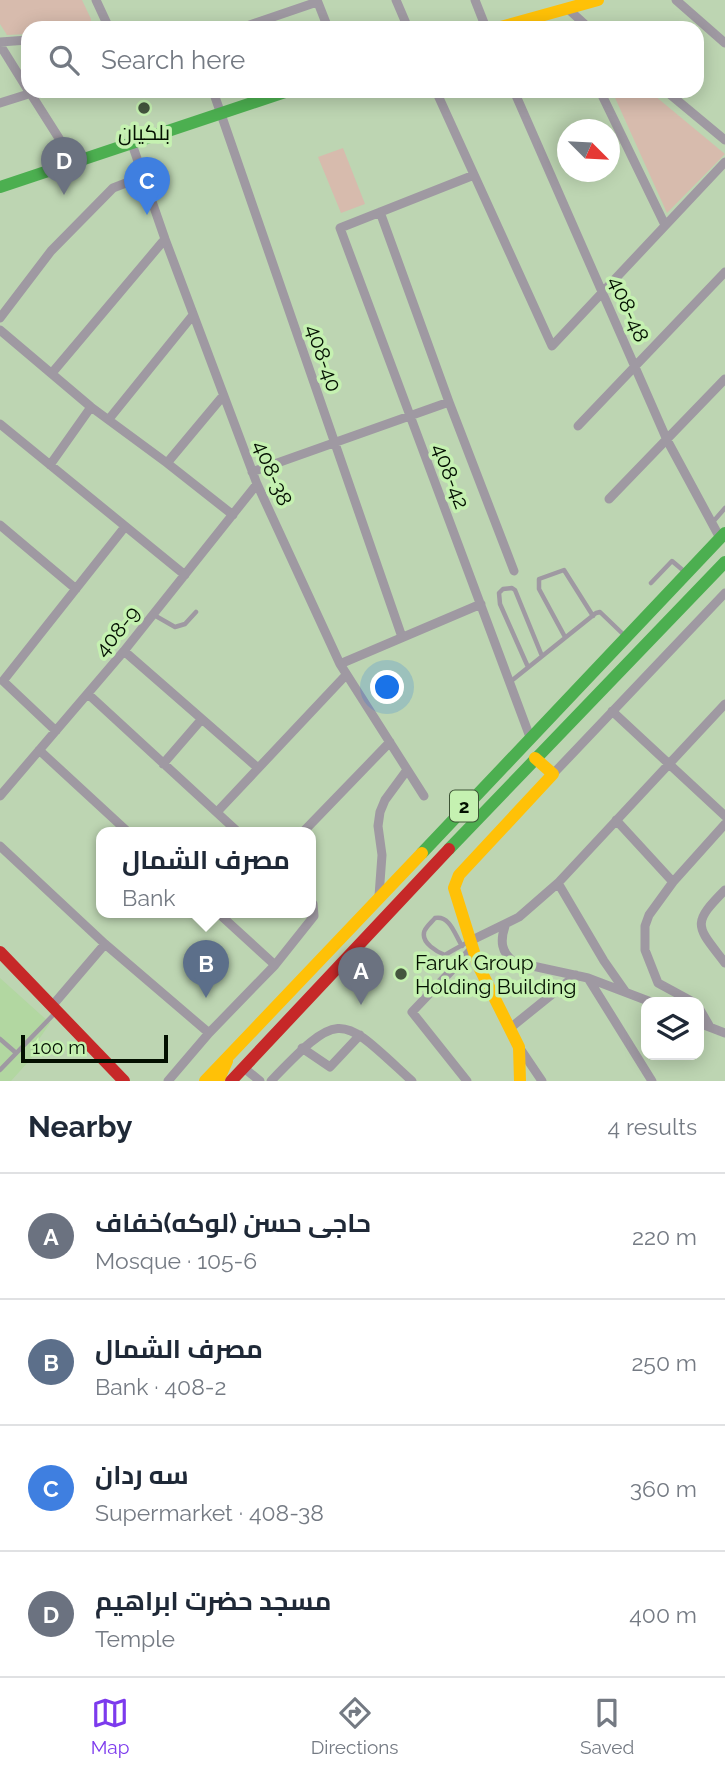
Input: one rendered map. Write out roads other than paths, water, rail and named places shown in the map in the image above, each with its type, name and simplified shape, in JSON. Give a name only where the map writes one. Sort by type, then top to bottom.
[{"type":"main road","points":[[523,21],[598,0]]},
{"type":"main road","points":[[0,187],[266,98]]},
{"type":"main road","name":"2","points":[[205,1081],[722,535]]},
{"type":"main road","name":"2","points":[[230,1081],[535,758],[725,562]]},
{"type":"main road","points":[[520,1081],[519,1047],[468,945],[453,888],[459,875],[553,774],[535,758]]},
{"type":"main road","points":[[0,952],[124,1081]]},
{"type":"main road","points":[[218,1081],[235,1049]]},
{"type":"main road","points":[[236,1081],[244,1068]]},
{"type":"street","points":[[97,0],[106,21]]},
{"type":"street","points":[[396,0],[405,21]]},
{"type":"street","points":[[475,0],[483,21]]},
{"type":"street","points":[[676,0],[700,21]]},
{"type":"street","points":[[261,21],[317,1],[325,21]]},
{"type":"street","points":[[568,9],[578,21]]},
{"type":"street","points":[[704,25],[725,43]]},
{"type":"street","points":[[21,42],[1,48],[21,77]]},
{"type":"street","points":[[0,103],[21,95]]},
{"type":"street","points":[[35,98],[74,162]]},
{"type":"street","name":"408-40","points":[[215,98],[402,637]]},
{"type":"street","points":[[439,98],[552,346],[725,162]]},
{"type":"street","name":"408-48","points":[[517,98],[667,440],[712,523],[722,535]]},
{"type":"street","points":[[603,98],[665,225]]},
{"type":"street","points":[[674,98],[725,140]]},
{"type":"street","name":"408-38","points":[[132,144],[257,484],[340,664],[424,796]]},
{"type":"street","points":[[0,318],[51,251],[113,188],[145,176]]},
{"type":"street","points":[[474,176],[380,212],[514,571]]},
{"type":"street","name":"408-42","points":[[380,212],[340,228],[530,737]]},
{"type":"street","points":[[52,373],[165,239]]},
{"type":"street","points":[[578,426],[725,272]]},
{"type":"street","points":[[109,419],[193,315]]},
{"type":"street","points":[[0,330],[91,407],[233,515]]},
{"type":"street","points":[[609,499],[725,379]]},
{"type":"street","points":[[167,463],[223,396]]},
{"type":"street","points":[[252,472],[449,402]]},
{"type":"street","points":[[50,465],[91,407]]},
{"type":"street","points":[[0,424],[124,528],[185,575]]},
{"type":"street","name":"408-9","points":[[0,796],[124,651],[257,484]]},
{"type":"street","points":[[0,525],[76,589]]},
{"type":"street","points":[[56,731],[3,681],[124,528]]},
{"type":"street","points":[[553,774],[725,593]]},
{"type":"street","points":[[340,664],[481,604]]},
{"type":"street","points":[[124,651],[258,768]]},
{"type":"street","points":[[217,812],[346,675]]},
{"type":"street","points":[[88,694],[234,827]]},
{"type":"street","points":[[467,1081],[412,1012],[468,945],[519,918],[558,883],[725,704]]},
{"type":"street","points":[[612,711],[725,817]]},
{"type":"street","points":[[163,764],[201,720]]},
{"type":"street","points":[[308,827],[390,742]]},
{"type":"street","points":[[39,750],[123,827]]},
{"type":"street","points":[[379,896],[382,855],[378,827],[380,812],[384,800],[407,771]]},
{"type":"street","points":[[616,820],[673,882]]},
{"type":"street","points":[[684,997],[658,983],[645,950],[644,935],[649,915],[673,882],[725,824]]},
{"type":"street","points":[[0,846],[105,944],[209,1033]]},
{"type":"street","points":[[558,883],[625,991]]},
{"type":"street","points":[[725,890],[702,916],[700,924],[705,936],[725,963]]},
{"type":"street","points":[[224,918],[275,965]]},
{"type":"street","points":[[168,1081],[209,1033],[275,965],[311,918]]},
{"type":"street","points":[[505,926],[501,940],[503,949],[514,962]]},
{"type":"street","points":[[54,1009],[105,944]]},
{"type":"street","points":[[478,965],[514,962],[587,978],[641,998]]},
{"type":"street","points":[[509,1029],[576,975]]},
{"type":"street","points":[[587,978],[652,1081]]},
{"type":"street","points":[[704,1016],[711,1028]]},
{"type":"street","points":[[704,1025],[725,1032]]},
{"type":"street","points":[[271,1081],[318,1035],[334,1028],[349,1028],[412,1081]]},
{"type":"street","points":[[302,1048],[330,1067],[360,1035]]},
{"type":"street","points":[[519,1047],[542,1081]]},
{"type":"street","points":[[244,1068],[260,1081]]},
{"type":"lane","points":[[712,523],[725,508]]},
{"type":"lane","points":[[651,583],[672,561],[686,573]]},
{"type":"lane","points":[[565,637],[539,589],[539,579],[564,570],[593,616]]},
{"type":"lane","points":[[528,667],[500,604],[499,593],[503,589],[515,590],[542,656]]},
{"type":"lane","points":[[153,614],[175,627],[185,624],[196,612]]},
{"type":"lane","points":[[510,682],[600,612],[625,636]]},
{"type":"lane","points":[[443,917],[468,945],[445,955],[428,943],[424,932],[435,918],[443,917]]},
{"type":"lane","points":[[0,1070],[54,1009]]},
{"type":"lane","points":[[0,1039],[15,1052]]},
{"type":"place","name":"بلکیان","points":[[144,108]]},
{"type":"place","name":"مسجد حضرت ابراهیم","points":[[64,195]]},
{"type":"place","name":"سه ردان","points":[[147,215]]},
{"type":"place","name":"Faruk Group Holding Building","points":[[401,974]]},
{"type":"place","name":"مصرف الشمال","points":[[206,998]]},
{"type":"place","name":"حاجی حسن (لوکه)خفاف","points":[[361,1005]]}]
